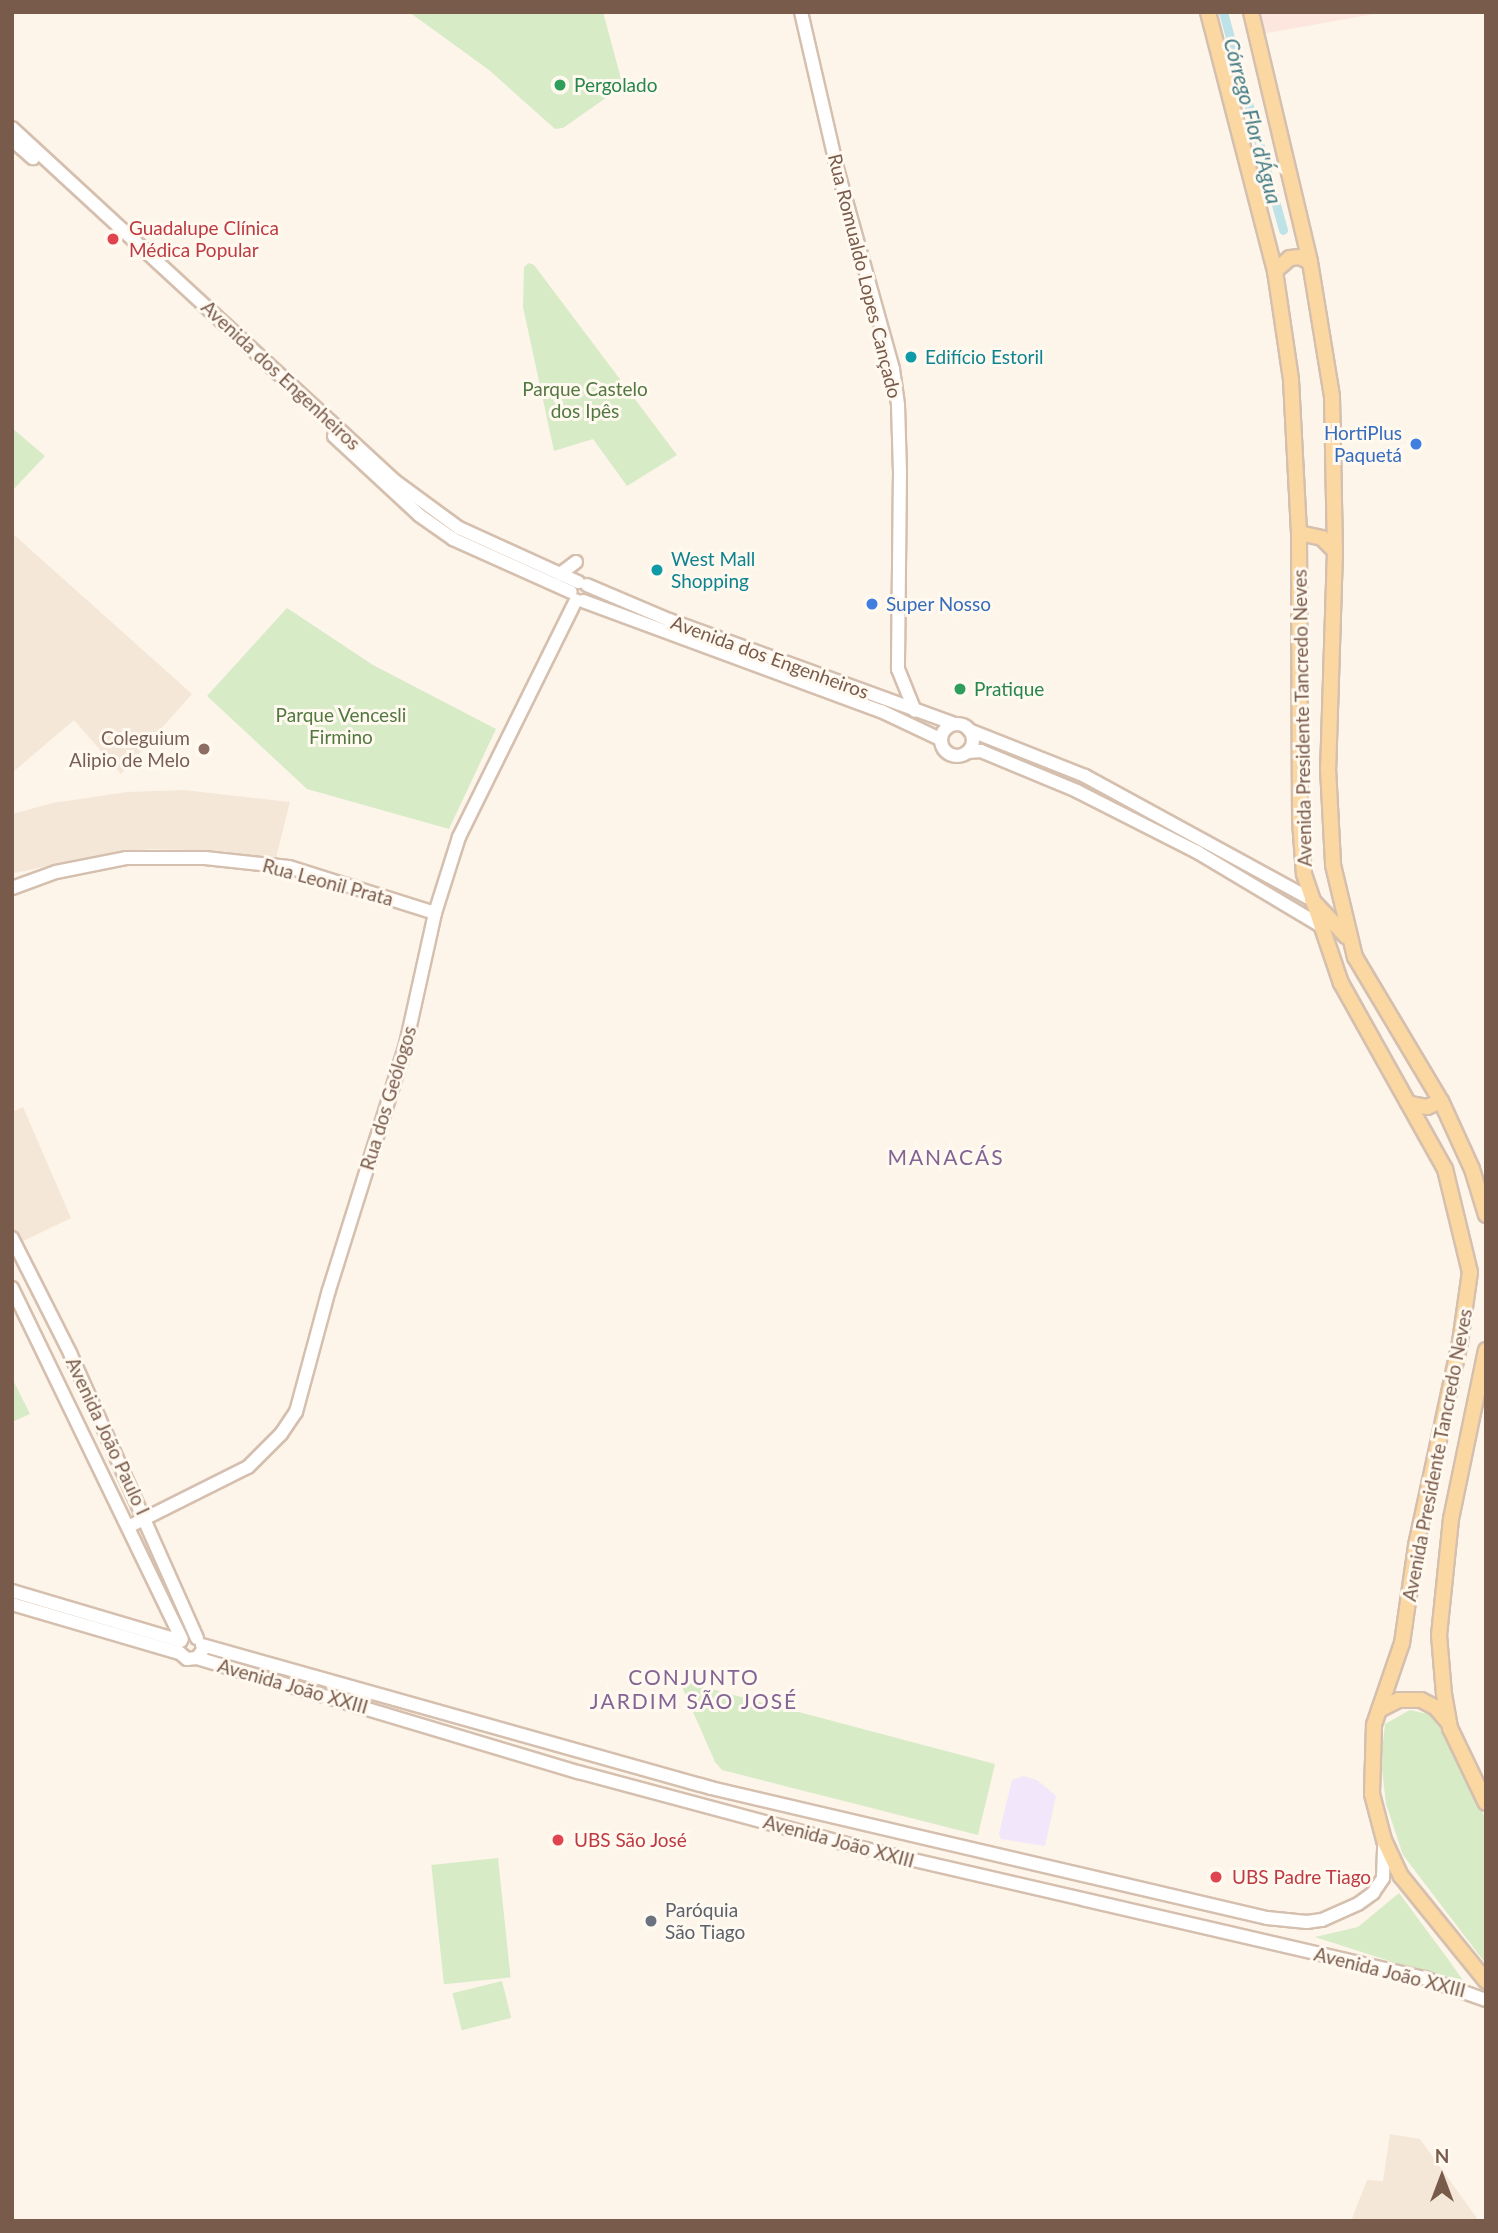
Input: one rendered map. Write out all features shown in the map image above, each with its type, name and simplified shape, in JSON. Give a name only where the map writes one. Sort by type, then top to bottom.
[{"type":"main road","name":"Avenida Presidente Tancredo Neves","points":[[1208,12],[1275,271],[1291,380],[1299,533],[1300,821],[1304,874],[1318,924],[1341,983],[1445,1169],[1470,1272],[1460,1342],[1416,1546],[1402,1643],[1379,1710],[1372,1743],[1372,1794],[1384,1840],[1401,1876],[1486,1981]]},
{"type":"main road","name":"Avenida Presidente Tancredo Neves","points":[[1251,12],[1310,262],[1332,397],[1335,551],[1328,687],[1329,835],[1340,903],[1355,957],[1441,1101],[1472,1169],[1486,1215]]},
{"type":"main road","points":[[1270,249],[1292,251],[1299,246],[1304,236]]},
{"type":"main road","points":[[1275,271],[1285,259],[1300,257],[1310,262]]},
{"type":"main road","points":[[1299,533],[1322,538],[1335,551]]},
{"type":"main road","points":[[1311,899],[1339,926],[1355,957]]},
{"type":"main road","points":[[1410,1104],[1427,1107],[1441,1101]]},
{"type":"main road","name":"Avenida Presidente Tancredo Neves","points":[[1486,1350],[1451,1519],[1440,1606],[1443,1682],[1450,1728],[1486,1803]]},
{"type":"main road","points":[[1379,1710],[1399,1700],[1422,1699],[1435,1707],[1450,1728]]},
{"type":"street","name":"Rua Romualdo Lopes Cançado","points":[[801,12],[838,172],[892,369],[898,405],[898,670],[883,705]]},
{"type":"street","name":"Avenida dos Engenheiros","points":[[12,128],[395,481],[459,528],[560,574],[579,592]]},
{"type":"street","name":"Avenida dos Engenheiros","points":[[12,140],[232,338],[419,515],[453,538],[637,615],[883,705],[915,711],[954,724]]},
{"type":"street","points":[[560,574],[576,562]]},
{"type":"street","name":"Rua dos Geólogos","points":[[128,1527],[248,1466],[281,1434],[296,1412],[329,1290],[406,1044],[435,913],[459,837],[579,592]]},
{"type":"street","name":"Rua Romualdo Lopes Cançado","points":[[898,670],[915,711]]},
{"type":"street","name":"Avenida dos Engenheiros","points":[[883,705],[940,739]]},
{"type":"street","points":[[1311,899],[1085,776],[954,724],[945,729],[940,739],[948,754],[960,756],[981,751],[1077,792],[1197,852],[1318,924]]},
{"type":"street","points":[[968,752],[973,743],[969,730]]},
{"type":"street","name":"Rua Leonil Prata","points":[[12,888],[56,872],[126,858],[205,858],[289,867],[435,913]]},
{"type":"street","name":"Avenida João Paulo I","points":[[12,1238],[70,1353],[199,1641]]},
{"type":"street","name":"Avenida João Paulo I","points":[[12,1288],[128,1527],[181,1644]]},
{"type":"street","points":[[12,1591],[181,1644]]},
{"type":"street","points":[[12,1604],[181,1644]]},
{"type":"street","points":[[197,1658],[199,1641]]},
{"type":"street","name":"Avenida João XXIII","points":[[1384,1840],[1383,1878],[1373,1893],[1322,1920],[1297,1922],[1224,1909],[700,1785],[199,1641],[181,1644],[187,1659],[197,1658],[578,1772],[988,1879],[1212,1927],[1424,1978],[1472,1992],[1486,2000]]},
{"type":"street","points":[[1212,1927],[1223,1921],[1224,1909]]},
{"type":"shaded area","points":[[1256,12],[1386,12],[1261,34]]},
{"type":"shaded area","points":[[12,533],[192,694],[121,774],[74,720],[12,773]]},
{"type":"shaded area","points":[[184,790],[290,802],[276,858],[271,860],[222,851],[150,849],[99,855],[15,873],[12,868],[12,814],[53,803],[127,792]]},
{"type":"shaded area","points":[[23,1107],[71,1218],[17,1244],[12,1233],[12,1112]]},
{"type":"shaded area","points":[[1023,1776],[1037,1780],[1056,1796],[1045,1846],[1001,1839],[999,1834],[1012,1780]]},
{"type":"shaded area","points":[[1390,2134],[1420,2139],[1479,2221],[1351,2221],[1367,2180],[1383,2181]]},
{"type":"green space","points":[[409,12],[603,12],[623,86],[563,128],[555,129],[489,70]]},
{"type":"green space","name":"Parque Castelo dos Ipês","points":[[529,263],[534,265],[677,455],[627,486],[593,439],[554,451],[523,307],[524,267]]},
{"type":"green space","points":[[12,428],[45,456],[12,491]]},
{"type":"green space","name":"Parque Vencesli Firmino","points":[[287,608],[373,665],[496,729],[449,829],[307,789],[207,696]]},
{"type":"green space","points":[[12,1378],[30,1414],[12,1422]]},
{"type":"green space","points":[[685,1682],[995,1764],[978,1835],[722,1770],[715,1762],[683,1689]]},
{"type":"green space","points":[[1410,1710],[1432,1715],[1448,1739],[1486,1820],[1486,1964],[1403,1855],[1386,1804],[1381,1760],[1385,1724]]},
{"type":"green space","points":[[498,1858],[511,1977],[444,1984],[431,1865]]},
{"type":"green space","points":[[1399,1893],[1467,1986],[1315,1937],[1358,1927]]},
{"type":"green space","points":[[502,1981],[511,2018],[462,2030],[453,1993]]},
{"type":"waterway","name":"Córrego Flor d'Água","points":[[1223,12],[1283,230]]},
{"type":"place","name":"Pergolado","points":[[560,85]]},
{"type":"place","name":"Guadalupe Clínica Médica Popular","points":[[113,239]]},
{"type":"place","name":"Edifício Estoril","points":[[911,357]]},
{"type":"place","name":"HortiPlus Paquetá","points":[[1416,444]]},
{"type":"place","name":"West Mall Shopping","points":[[657,570]]},
{"type":"place","name":"Super Nosso","points":[[872,604]]},
{"type":"place","name":"Pratique","points":[[960,689]]},
{"type":"place","name":"Coleguium Alipio de Melo","points":[[204,749]]},
{"type":"place","name":"UBS São José","points":[[558,1840]]},
{"type":"place","name":"UBS Padre Tiago","points":[[1216,1877]]},
{"type":"place","name":"Paróquia São Tiago","points":[[651,1921]]},
{"type":"district","name":"MANACÁS","points":[[946,1157]]},
{"type":"district","name":"CONJUNTO JARDIM SÃO JOSÉ","points":[[694,1689]]}]
